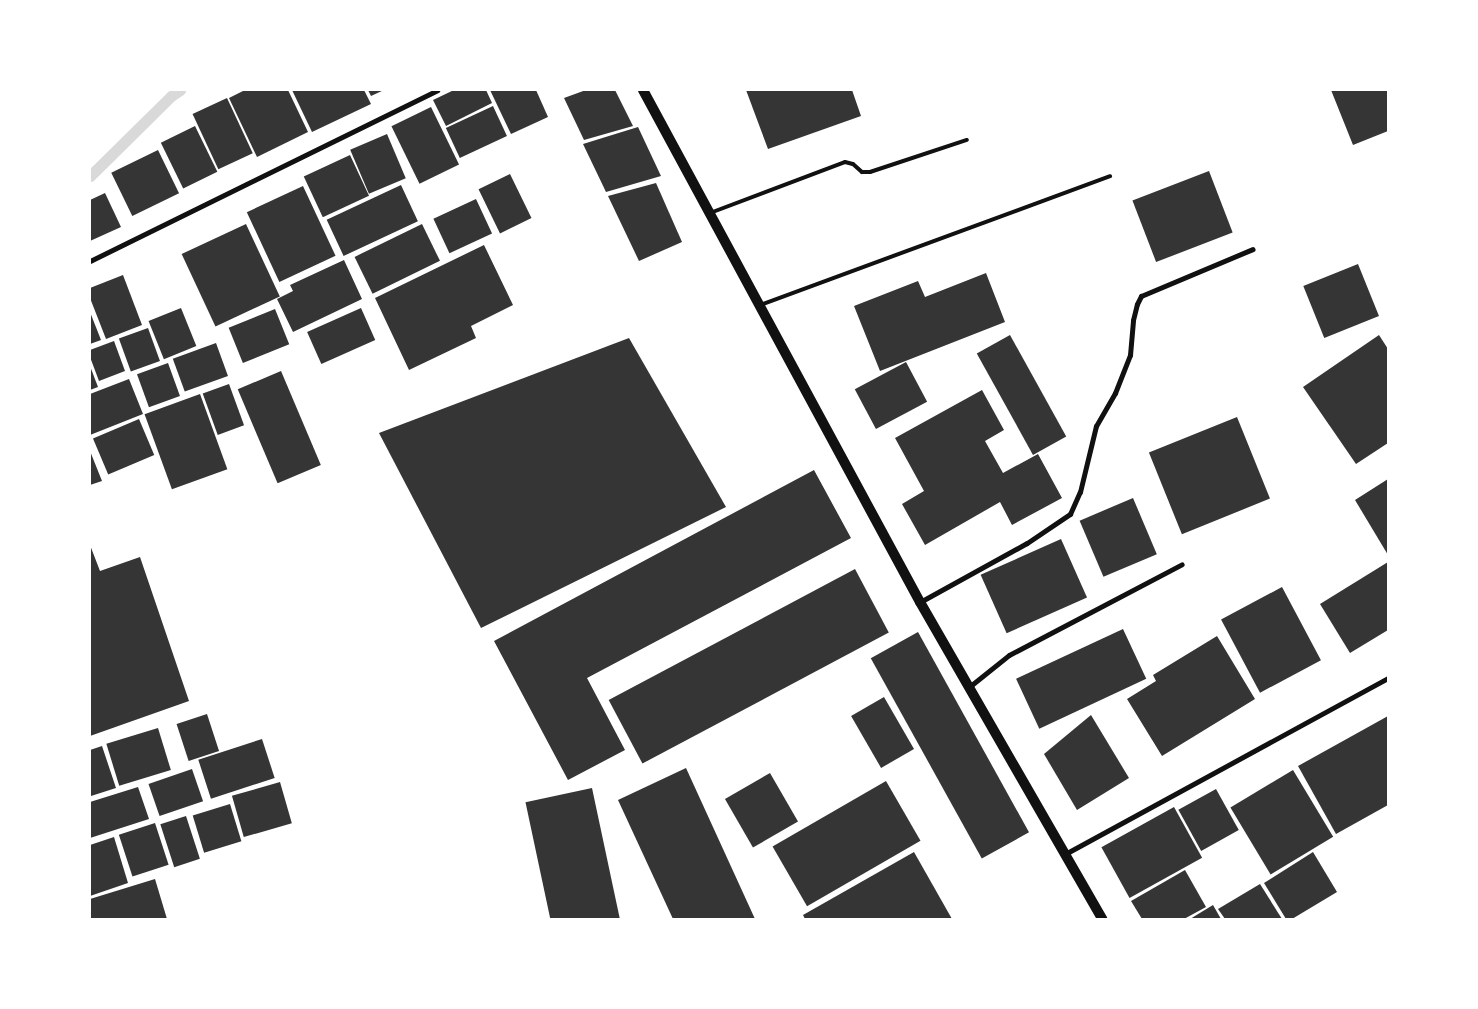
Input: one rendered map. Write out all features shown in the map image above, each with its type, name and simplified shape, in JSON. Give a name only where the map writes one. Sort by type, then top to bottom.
[{"type":"main road","points":[[643,90],[920,602],[1102,919]]},
{"type":"street","points":[[90,261],[437,90]]},
{"type":"street","points":[[920,602],[1027,543],[1070,514],[1080,492],[1096,426],[1115,394],[1130,355],[1134,320],[1137,304],[1141,296],[1253,249]]},
{"type":"street","points":[[969,687],[1009,655],[1182,564]]},
{"type":"street","points":[[1065,855],[1388,678]]},
{"type":"lane","points":[[710,213],[845,162],[853,164],[862,172],[870,172],[967,140]]},
{"type":"lane","points":[[760,306],[1110,176]]},
{"type":"building","points":[[245,90],[288,90],[308,132],[257,157],[229,98]]},
{"type":"building","points":[[292,90],[364,90],[371,104],[312,132]]},
{"type":"building","points":[[368,90],[384,90],[371,96]]},
{"type":"building","points":[[454,90],[486,90],[492,103],[446,126],[433,100]]},
{"type":"building","points":[[490,90],[536,90],[548,117],[511,134]]},
{"type":"building","points":[[586,90],[615,90],[633,126],[584,140],[564,98]]},
{"type":"building","points":[[746,90],[852,90],[861,116],[768,149]]},
{"type":"building","points":[[1331,90],[1388,90],[1388,131],[1353,145]]},
{"type":"building","points":[[227,98],[253,153],[218,169],[193,114]]},
{"type":"building","points":[[493,106],[507,136],[460,158],[446,128]]},
{"type":"building","points":[[431,107],[459,165],[420,184],[391,126]]},
{"type":"building","points":[[195,126],[217,172],[183,188],[161,143]]},
{"type":"building","points":[[638,127],[661,176],[606,192],[583,144]]},
{"type":"building","points":[[387,134],[406,178],[369,194],[350,150]]},
{"type":"building","points":[[158,150],[179,193],[132,216],[111,173]]},
{"type":"building","points":[[350,155],[369,196],[323,217],[304,177]]},
{"type":"building","points":[[1209,171],[1233,233],[1156,262],[1132,200]]},
{"type":"building","points":[[510,174],[531,218],[500,233],[479,189]]},
{"type":"building","points":[[656,183],[682,242],[639,261],[608,196]]},
{"type":"building","points":[[401,185],[418,221],[344,256],[327,220]]},
{"type":"building","points":[[303,186],[336,256],[279,282],[247,212]]},
{"type":"building","points":[[105,193],[121,227],[90,241],[90,200]]},
{"type":"building","points":[[476,199],[492,233],[449,253],[433,219]]},
{"type":"building","points":[[246,224],[280,297],[215,327],[182,254]]},
{"type":"building","points":[[422,224],[440,261],[373,294],[355,257]]},
{"type":"building","points":[[484,245],[513,305],[471,326],[476,338],[409,370],[375,298]]},
{"type":"building","points":[[344,260],[362,299],[293,332],[277,299],[293,291],[290,285]]},
{"type":"building","points":[[1358,264],[1379,316],[1324,338],[1303,286]]},
{"type":"building","points":[[986,273],[1005,322],[880,371],[854,306],[918,281],[925,297]]},
{"type":"building","points":[[123,275],[142,325],[106,339],[90,298],[90,288]]},
{"type":"building","points":[[181,308],[196,346],[164,359],[149,321]]},
{"type":"building","points":[[361,308],[375,340],[321,364],[307,332]]},
{"type":"building","points":[[275,309],[289,344],[243,363],[229,328]]},
{"type":"building","points":[[90,312],[101,340],[90,344]]},
{"type":"building","points":[[148,328],[160,361],[131,371],[119,339]]},
{"type":"building","points":[[1010,335],[1066,436],[1033,455],[977,353]]},
{"type":"building","points":[[1379,335],[1388,349],[1388,443],[1356,464],[1303,387]]},
{"type":"building","points":[[629,338],[726,507],[481,628],[379,433]]},
{"type":"building","points":[[114,341],[125,371],[99,381],[90,357],[90,350]]},
{"type":"building","points":[[216,343],[228,376],[185,392],[173,359]]},
{"type":"building","points":[[906,362],[927,402],[876,429],[855,389]]},
{"type":"building","points":[[168,363],[180,396],[149,407],[137,374]]},
{"type":"building","points":[[90,366],[98,387],[90,390]]},
{"type":"building","points":[[281,371],[321,465],[278,483],[238,389]]},
{"type":"building","points":[[129,379],[143,414],[90,435],[90,394]]},
{"type":"building","points":[[229,384],[244,425],[218,435],[203,394]]},
{"type":"building","points":[[982,390],[1004,430],[985,441],[1003,473],[1038,454],[1062,498],[1012,525],[1000,502],[925,545],[902,504],[924,491],[895,438]]},
{"type":"building","points":[[200,394],[227,469],[172,489],[145,414]]},
{"type":"building","points":[[1237,417],[1270,499],[1182,534],[1149,453]]},
{"type":"building","points":[[139,419],[154,455],[108,474],[93,439]]},
{"type":"building","points":[[90,451],[102,481],[90,485]]},
{"type":"building","points":[[814,470],[851,538],[587,678],[625,750],[568,780],[494,641]]},
{"type":"building","points":[[1388,479],[1388,555],[1355,500]]},
{"type":"building","points":[[1133,498],[1157,554],[1103,577],[1080,521]]},
{"type":"building","points":[[1061,539],[1087,597],[1007,633],[981,575]]},
{"type":"building","points":[[90,545],[100,571],[140,557],[189,701],[90,736]]},
{"type":"building","points":[[1388,562],[1388,630],[1350,653],[1320,604]]},
{"type":"building","points":[[855,569],[889,633],[642,764],[609,700]]},
{"type":"building","points":[[1282,587],[1321,660],[1260,693],[1221,619]]},
{"type":"building","points":[[1123,629],[1146,679],[1039,729],[1016,679]]},
{"type":"building","points":[[918,632],[1029,832],[982,858],[871,658]]},
{"type":"building","points":[[1217,636],[1255,699],[1162,756],[1127,699],[1156,681],[1153,675]]},
{"type":"building","points":[[884,697],[914,749],[881,768],[851,716]]},
{"type":"building","points":[[207,714],[219,751],[189,761],[177,724]]},
{"type":"building","points":[[1091,715],[1129,778],[1077,810],[1044,754]]},
{"type":"building","points":[[1388,716],[1388,805],[1336,834],[1298,766]]},
{"type":"building","points":[[158,728],[171,770],[119,786],[106,744]]},
{"type":"building","points":[[262,739],[275,778],[211,799],[198,760]]},
{"type":"building","points":[[102,746],[116,788],[91,796],[90,750]]},
{"type":"building","points":[[686,768],[755,919],[673,919],[618,800]]},
{"type":"building","points":[[192,769],[203,801],[160,816],[149,784]]},
{"type":"building","points":[[1293,770],[1333,837],[1271,874],[1230,808]]},
{"type":"building","points":[[770,773],[798,821],[753,847],[725,799]]},
{"type":"building","points":[[886,781],[920,841],[807,906],[773,846]]},
{"type":"building","points":[[280,782],[292,823],[244,837],[232,796]]},
{"type":"building","points":[[138,787],[149,819],[90,838],[90,802]]},
{"type":"building","points":[[592,788],[620,919],[550,919],[525,802]]},
{"type":"building","points":[[1216,789],[1239,830],[1201,851],[1178,810]]},
{"type":"building","points":[[230,804],[241,841],[204,853],[193,815]]},
{"type":"building","points":[[1174,807],[1202,858],[1130,898],[1101,847]]},
{"type":"building","points":[[186,816],[200,859],[174,867],[160,824]]},
{"type":"building","points":[[155,823],[169,865],[132,877],[119,835]]},
{"type":"building","points":[[114,837],[128,883],[90,896],[90,845]]},
{"type":"building","points":[[914,852],[952,919],[805,919],[803,915]]},
{"type":"building","points":[[1313,852],[1337,892],[1292,919],[1286,919],[1264,883]]},
{"type":"building","points":[[1185,870],[1206,907],[1184,919],[1142,919],[1131,901]]},
{"type":"building","points":[[155,879],[167,919],[90,919],[90,899]]},
{"type":"building","points":[[1260,884],[1282,919],[1225,919],[1218,909]]},
{"type":"building","points":[[1213,905],[1221,919],[1190,919]]},
{"type":"waterway","points":[[90,176],[171,96],[180,90]]}]
